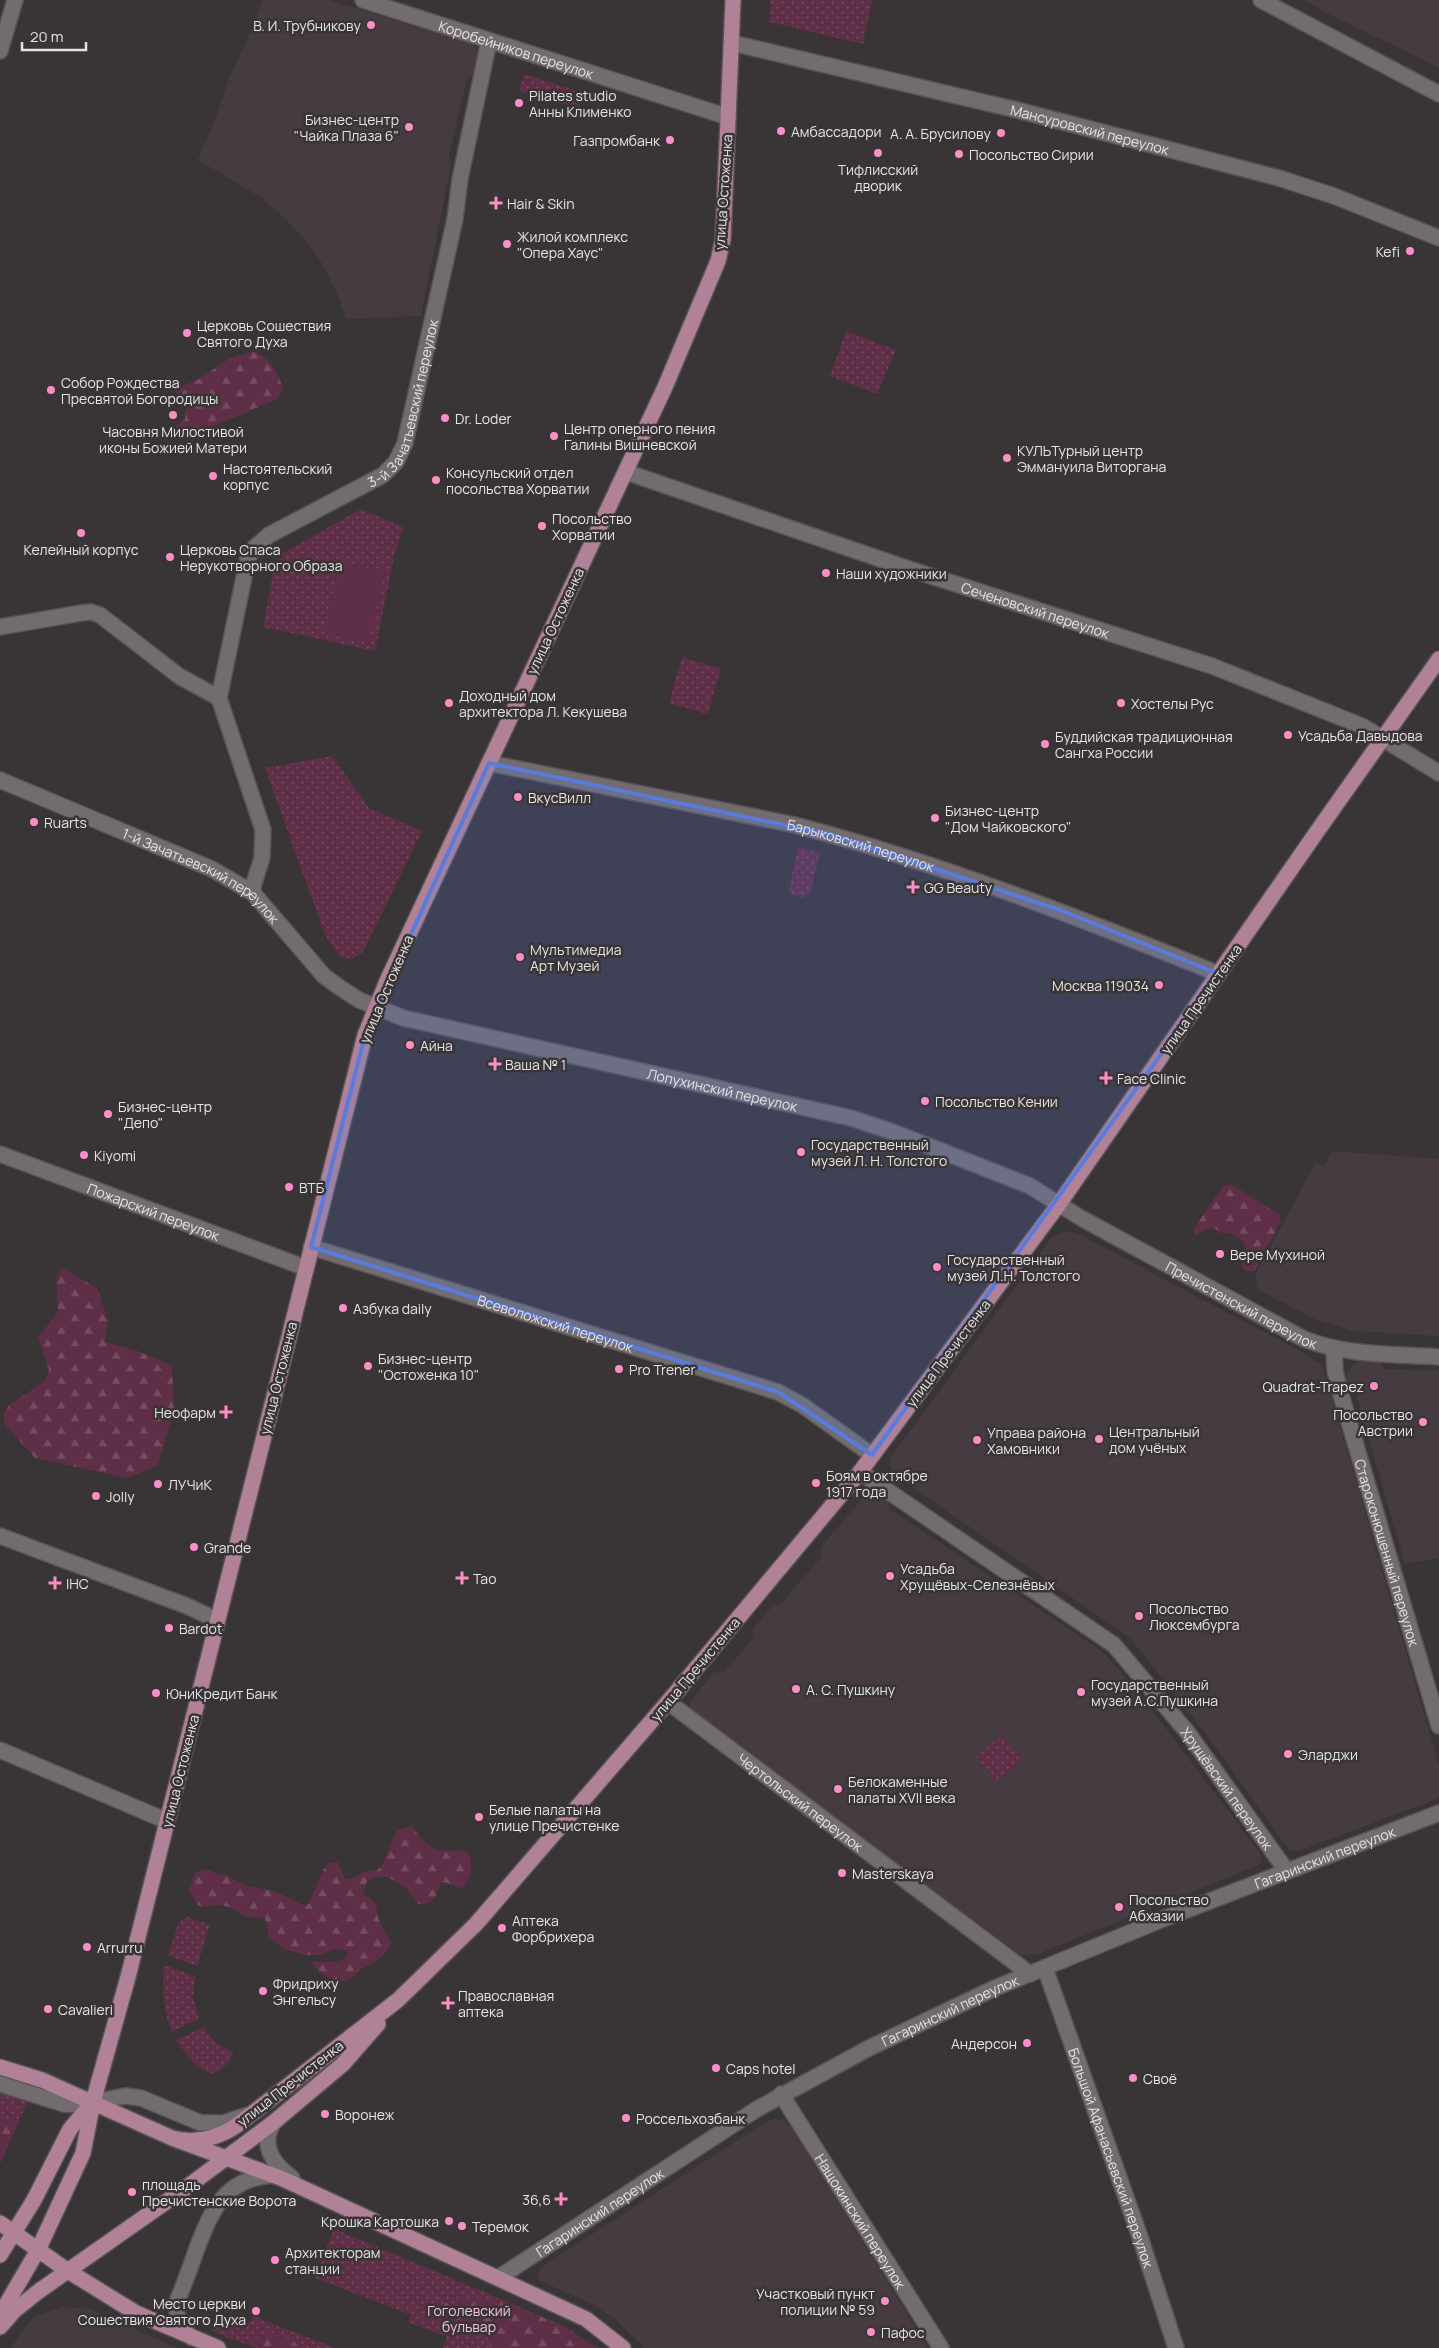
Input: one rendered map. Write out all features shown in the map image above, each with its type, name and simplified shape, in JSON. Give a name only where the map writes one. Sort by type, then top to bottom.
[{"type":"main road","name":"улица Остоженка","points":[[93,2102],[128,1977],[358,1057],[376,1007],[665,387],[718,261],[723,239],[733,0]]},
{"type":"main road","name":"улица Пречистенка","points":[[172,2138],[190,2142],[211,2138],[228,2131],[254,2112],[398,2000],[451,1950],[509,1888],[668,1702],[860,1472],[1059,1204],[1439,659]]},
{"type":"main road","name":"улица Пречистенка","points":[[226,2158],[274,2122],[343,2064],[398,2000]]},
{"type":"main road","points":[[0,2066],[35,2077],[172,2138],[275,2175],[586,2319],[623,2348]]},
{"type":"main road","points":[[0,2255],[34,2200],[66,2136],[93,2102]]},
{"type":"main road","points":[[3,2310],[38,2250],[83,2153],[93,2102]]},
{"type":"main road","points":[[0,2327],[27,2301],[226,2158]]},
{"type":"main road","points":[[0,2224],[68,2271],[136,2313],[218,2348]]},
{"type":"street","points":[[0,50],[14,0]]},
{"type":"street","name":"Коробейников переулок","points":[[362,0],[728,117]]},
{"type":"street","points":[[1261,0],[1439,94]]},
{"type":"street","name":"3-й Зачатьевский переулок","points":[[219,698],[248,558],[253,549],[269,535],[383,475],[396,462],[405,443],[455,219],[460,179],[489,41]]},
{"type":"street","name":"Мансуровский переулок","points":[[732,43],[1021,111],[1279,178],[1334,196],[1439,238]]},
{"type":"street","name":"Сеченовский переулок","points":[[626,472],[912,570],[1212,666],[1343,717],[1385,739],[1439,773]]},
{"type":"street","points":[[0,627],[92,612],[113,624],[179,676],[219,698],[263,830],[262,858],[253,893]]},
{"type":"street","name":"Барыковский переулок","points":[[489,763],[795,825],[832,835],[914,859],[1063,911],[1219,974]]},
{"type":"street","name":"1-й Зачатьевский переулок","points":[[0,780],[212,869],[253,893],[324,976],[350,995],[376,1007]]},
{"type":"street","name":"Лопухинский переулок","points":[[376,1007],[403,1018],[851,1118],[1010,1177],[1030,1186],[1059,1204]]},
{"type":"street","name":"Пожарский переулок","points":[[0,1154],[306,1268]]},
{"type":"street","name":"Пречистенский переулок","points":[[1059,1204],[1304,1340],[1334,1349],[1439,1357]]},
{"type":"street","name":"Всеволожский переулок","points":[[311,1247],[778,1392],[802,1405],[872,1455]]},
{"type":"street","name":"Староконюшенный переулок","points":[[1334,1349],[1335,1371],[1341,1395],[1439,1726]]},
{"type":"street","name":"Хрущёвский переулок","points":[[860,1472],[1114,1645],[1188,1733],[1286,1870]]},
{"type":"street","points":[[0,1536],[187,1606],[218,1620]]},
{"type":"street","name":"Чертольский переулок","points":[[668,1702],[1030,1974]]},
{"type":"street","points":[[0,1750],[167,1821]]},
{"type":"street","name":"Гагаринский переулок","points":[[498,2278],[782,2094],[914,2026],[1030,1974],[1286,1870],[1439,1813]]},
{"type":"street","name":"Большой Афанасьевский переулок","points":[[1045,1968],[1139,2234],[1176,2348]]},
{"type":"street","points":[[0,2084],[64,2104],[93,2102],[125,2096],[141,2098],[201,2123],[223,2123],[254,2112]]},
{"type":"street","name":"Нащокинский переулок","points":[[782,2094],[941,2348]]},
{"type":"street","points":[[274,2122],[267,2136],[268,2147],[272,2157],[286,2174],[306,2190]]},
{"type":"street","points":[[192,2338],[177,2317],[177,2302],[213,2210],[233,2189],[254,2179],[275,2175]]},
{"type":"highlighted area","points":[[489,763],[832,835],[1063,911],[1219,974],[872,1455],[778,1392],[311,1247],[365,1035]]},
{"type":"shaded area","points":[[262,0],[329,0],[472,44],[477,49],[478,57],[474,76],[467,79],[449,156],[451,165],[421,316],[346,319],[337,293],[323,265],[308,243],[262,198],[198,160],[230,76],[253,27]]},
{"type":"shaded area","points":[[1303,0],[1439,0],[1439,68],[1331,15]]},
{"type":"shaded area","points":[[1332,1151],[1439,1159],[1439,1336],[1354,1331],[1317,1320],[1258,1290],[1255,1275],[1316,1162],[1324,1167]]},
{"type":"shaded area","points":[[1063,1231],[1077,1233],[1300,1351],[1322,1365],[1439,1765],[1439,1798],[1299,1851],[1290,1851],[1200,1726],[1130,1638],[893,1474],[889,1464],[891,1457],[1051,1238]]},
{"type":"shaded area","points":[[1362,1361],[1380,1362],[1384,1369],[1439,1371],[1439,1558],[1405,1564],[1355,1391],[1346,1390],[1347,1372],[1354,1364]]},
{"type":"shaded area","points":[[873,1494],[888,1502],[890,1509],[1103,1652],[1140,1694],[1260,1853],[1262,1858],[1259,1865],[1038,1954],[1021,1955],[786,1783],[783,1777],[710,1722],[705,1722],[694,1713],[690,1707],[693,1698],[714,1672],[723,1673],[754,1637],[753,1629],[773,1605],[781,1604],[822,1556],[820,1548],[864,1497]]},
{"type":"shaded area","points":[[776,2119],[783,2121],[791,2127],[928,2348],[645,2348],[615,2319],[594,2305],[538,2280],[537,2275],[541,2267],[766,2122]]},
{"type":"shaded area","points":[[63,2307],[91,2309],[177,2348],[11,2348],[21,2332],[34,2317]]},
{"type":"green space","points":[[771,0],[872,0],[863,44],[769,22]]},
{"type":"green space","points":[[524,74],[584,93],[579,108],[519,91]]},
{"type":"green space","points":[[846,331],[896,350],[877,394],[830,376]]},
{"type":"green space","points":[[254,351],[273,366],[279,377],[283,389],[277,399],[191,436],[172,440],[168,436],[170,431],[185,419],[186,407],[177,399],[176,389],[199,379],[230,358]]},
{"type":"green space","points":[[361,509],[403,527],[394,557],[375,651],[263,627],[274,567],[283,553]]},
{"type":"green space","points":[[340,562],[385,571],[369,643],[324,634]]},
{"type":"green space","points":[[682,657],[721,669],[708,714],[669,703]]},
{"type":"green space","points":[[332,756],[369,808],[422,831],[363,952],[352,959],[340,957],[325,935],[265,768]]},
{"type":"green space","points":[[798,847],[820,853],[810,893],[803,898],[792,895],[789,890]]},
{"type":"green space","points":[[1231,1184],[1280,1215],[1281,1222],[1254,1271],[1244,1271],[1241,1264],[1245,1249],[1243,1241],[1229,1233],[1221,1233],[1214,1228],[1206,1229],[1196,1235],[1193,1230],[1223,1186]]},
{"type":"green space","points":[[62,1268],[97,1288],[108,1320],[105,1342],[138,1351],[172,1366],[174,1410],[158,1465],[128,1478],[35,1458],[5,1425],[3,1415],[9,1405],[45,1381],[49,1370],[38,1337],[58,1312],[56,1279]]},
{"type":"green space","points":[[1002,1735],[1022,1760],[996,1781],[976,1756]]},
{"type":"green space","points":[[412,1826],[429,1846],[440,1850],[465,1851],[469,1854],[471,1864],[470,1878],[459,1888],[445,1882],[440,1883],[434,1899],[423,1904],[418,1904],[405,1887],[387,1877],[382,1876],[367,1881],[363,1895],[375,1903],[380,1922],[391,1943],[380,1958],[347,1980],[336,1981],[326,1977],[312,1962],[335,1962],[344,1959],[347,1956],[346,1950],[335,1949],[320,1955],[305,1955],[284,1949],[269,1937],[265,1918],[244,1916],[232,1908],[222,1905],[202,1907],[198,1905],[189,1891],[194,1874],[202,1869],[228,1876],[244,1885],[277,1892],[305,1906],[309,1904],[323,1870],[329,1863],[338,1862],[345,1879],[367,1871],[376,1871],[381,1867],[397,1830]]},
{"type":"green space","points":[[188,1917],[210,1925],[197,1966],[168,1956],[179,1921]]},
{"type":"green space","points":[[164,1965],[195,1976],[193,1996],[199,2018],[172,2032],[164,1999]]},
{"type":"green space","points":[[204,2027],[214,2041],[233,2053],[226,2065],[219,2071],[212,2073],[204,2070],[189,2058],[176,2040]]},
{"type":"green space","points":[[0,2090],[29,2099],[0,2164]]},
{"type":"green space","points":[[0,2120],[13,2121],[16,2127],[0,2162]]},
{"type":"green space","name":"Гоголевский бульвар","points":[[337,2230],[562,2325],[598,2348],[443,2348],[447,2337],[408,2322],[411,2315],[315,2278],[333,2232]]},
{"type":"green space","points":[[474,2297],[506,2304],[537,2315],[567,2330],[595,2348],[489,2348],[497,2328],[467,2316],[449,2324],[440,2312],[443,2303],[459,2303]]},
{"type":"green space","points":[[226,2316],[250,2323],[253,2316],[336,2348],[255,2348],[212,2331],[218,2319]]},
{"type":"green space","points":[[269,2332],[292,2339],[300,2348],[258,2348],[250,2341]]},
{"type":"place","name":"В. И. Трубникову","points":[[371,25]]},
{"type":"place","name":"Pilates studio Анны Клименко","points":[[519,103]]},
{"type":"place","name":"Бизнес-центр \"Чайка Плаза 6\"","points":[[409,127]]},
{"type":"place","name":"Амбассадори","points":[[781,131]]},
{"type":"place","name":"А. А. Брусилову","points":[[1001,133]]},
{"type":"place","name":"Газпромбанк","points":[[670,140]]},
{"type":"place","name":"Тифлисский дворик","points":[[878,153]]},
{"type":"place","name":"Посольство Сирии","points":[[959,154]]},
{"type":"place","name":"Hair & Skin","points":[[496,203]]},
{"type":"place","name":"Жилой комплекс \"Опера Хаус\"","points":[[507,244]]},
{"type":"place","name":"Kefi","points":[[1410,251]]},
{"type":"place","name":"Церковь Сошествия Святого Духа","points":[[187,333]]},
{"type":"place","name":"Собор Рождества Пресвятой Богородицы","points":[[51,390]]},
{"type":"place","name":"Часовня Милостивой иконы Божией Матери","points":[[173,415]]},
{"type":"place","name":"Dr. Loder","points":[[445,418]]},
{"type":"place","name":"Центр оперного пения Галины Вишневской","points":[[554,436]]},
{"type":"place","name":"КУЛЬТурный центр Эммануила Виторгана","points":[[1007,458]]},
{"type":"place","name":"Настоятельский корпус","points":[[213,476]]},
{"type":"place","name":"Консульский отдел посольства Хорватии","points":[[436,480]]},
{"type":"place","name":"Посольство Хорватии","points":[[542,526]]},
{"type":"place","name":"Келейный корпус","points":[[81,533]]},
{"type":"place","name":"Церковь Спаса Нерукотворного Образа","points":[[170,557]]},
{"type":"place","name":"Наши художники","points":[[826,573]]},
{"type":"place","name":"Доходный дом архитектора Л. Кекушева","points":[[449,703]]},
{"type":"place","name":"Хостелы Рус","points":[[1121,703]]},
{"type":"place","name":"Усадьба Давыдова","points":[[1288,735]]},
{"type":"place","name":"Буддийская традиционная Сангха России","points":[[1045,744]]},
{"type":"place","name":"ВкусВилл","points":[[518,797]]},
{"type":"place","name":"Бизнес-центр \"Дом Чайковского\"","points":[[935,818]]},
{"type":"place","name":"Ruarts","points":[[34,822]]},
{"type":"place","name":"GG Beauty","points":[[913,887]]},
{"type":"place","name":"Мультимедиа Арт Музей","points":[[520,957]]},
{"type":"place","name":"Москва 119034","points":[[1159,985]]},
{"type":"place","name":"Айна","points":[[410,1045]]},
{"type":"place","name":"Ваша № 1","points":[[495,1064]]},
{"type":"place","name":"Face Clinic","points":[[1106,1078]]},
{"type":"place","name":"Посольство Кении","points":[[925,1101]]},
{"type":"place","name":"Бизнес-центр \"Депо\"","points":[[108,1114]]},
{"type":"place","name":"Государственный музей Л. Н. Толстого","points":[[801,1152]]},
{"type":"place","name":"Kiyomi","points":[[84,1155]]},
{"type":"place","name":"ВТБ","points":[[289,1187]]},
{"type":"place","name":"Вере Мухиной","points":[[1220,1254]]},
{"type":"place","name":"Государственный музей Л.Н. Толстого","points":[[937,1267]]},
{"type":"place","name":"Азбука daily","points":[[343,1308]]},
{"type":"place","name":"Бизнес-центр \"Остоженка 10\"","points":[[368,1366]]},
{"type":"place","name":"Pro Trener","points":[[619,1369]]},
{"type":"place","name":"Quadrat-Trapez","points":[[1374,1386]]},
{"type":"place","name":"Неофарм","points":[[226,1412]]},
{"type":"place","name":"Посольство Австрии","points":[[1423,1422]]},
{"type":"place","name":"Центральный дом учёных","points":[[1099,1439]]},
{"type":"place","name":"Управа района Хамовники","points":[[977,1440]]},
{"type":"place","name":"Боям в октябре 1917 года","points":[[816,1483]]},
{"type":"place","name":"ЛУЧиК","points":[[158,1484]]},
{"type":"place","name":"Jolly","points":[[96,1496]]},
{"type":"place","name":"Grande","points":[[194,1547]]},
{"type":"place","name":"Усадьба Хрущёвых-Селезнёвых","points":[[890,1576]]},
{"type":"place","name":"Тао","points":[[462,1578]]},
{"type":"place","name":"IHC","points":[[55,1583]]},
{"type":"place","name":"Посольство Люксембурга","points":[[1139,1616]]},
{"type":"place","name":"Bardot","points":[[169,1628]]},
{"type":"place","name":"А. С. Пушкину","points":[[796,1689]]},
{"type":"place","name":"Государственный музей А.С.Пушкина","points":[[1081,1692]]},
{"type":"place","name":"ЮниКредит Банк","points":[[156,1693]]},
{"type":"place","name":"Эларджи","points":[[1288,1754]]},
{"type":"place","name":"Белокаменные палаты XVII века","points":[[838,1789]]},
{"type":"place","name":"Белые палаты на улице Пречистенке","points":[[479,1817]]},
{"type":"place","name":"Masterskaya","points":[[842,1873]]},
{"type":"place","name":"Посольство Абхазии","points":[[1119,1907]]},
{"type":"place","name":"Аптека Форбрихера","points":[[502,1928]]},
{"type":"place","name":"Arrurru","points":[[87,1947]]},
{"type":"place","name":"Фридриху Энгельсу","points":[[263,1991]]},
{"type":"place","name":"Православная аптека","points":[[448,2003]]},
{"type":"place","name":"Cavalieri","points":[[48,2009]]},
{"type":"place","name":"Андерсон","points":[[1027,2043]]},
{"type":"place","name":"Caps hotel","points":[[716,2068]]},
{"type":"place","name":"Своё","points":[[1133,2078]]},
{"type":"place","name":"Воронеж","points":[[325,2114]]},
{"type":"place","name":"Россельхозбанк","points":[[626,2118]]},
{"type":"place","name":"площадь Пречистенские Ворота","points":[[132,2192]]},
{"type":"place","name":"36,6","points":[[561,2199]]},
{"type":"place","name":"Крошка Картошка","points":[[449,2221]]},
{"type":"place","name":"Теремок","points":[[462,2226]]},
{"type":"place","name":"Архитекторам станции","points":[[275,2260]]},
{"type":"place","name":"Участковый пункт полиции № 59","points":[[885,2301]]},
{"type":"place","name":"Место церкви Сошествия Святого Духа","points":[[256,2311]]},
{"type":"place","name":"Пафос","points":[[871,2332]]}]
